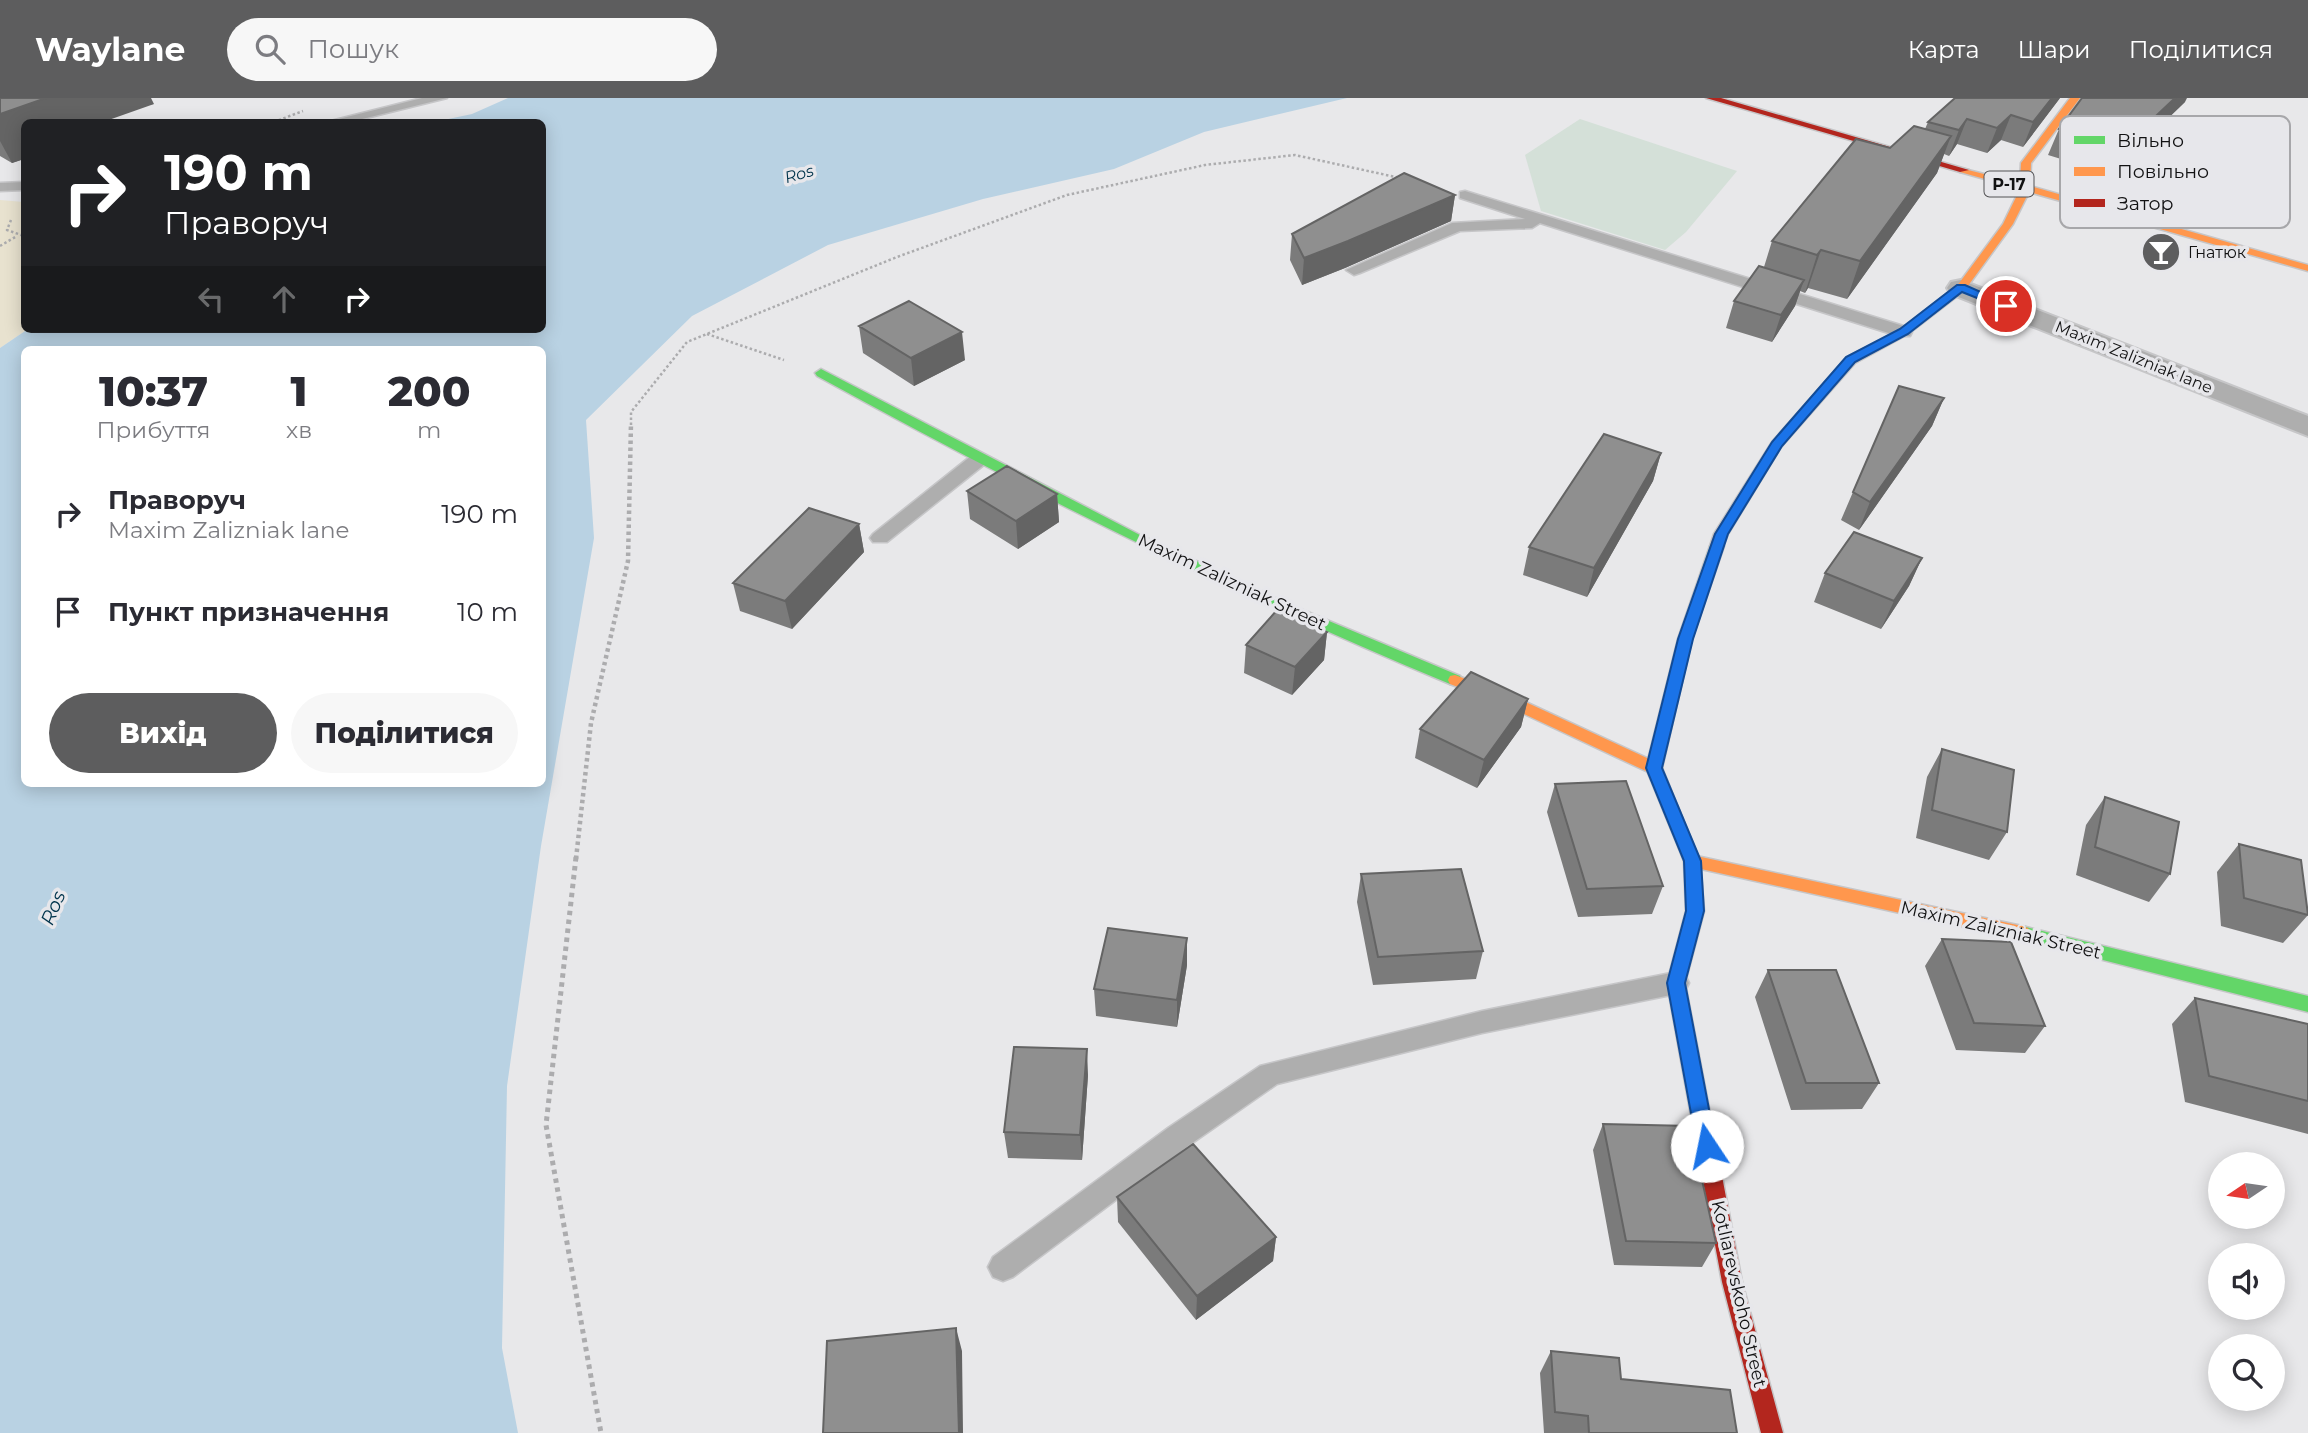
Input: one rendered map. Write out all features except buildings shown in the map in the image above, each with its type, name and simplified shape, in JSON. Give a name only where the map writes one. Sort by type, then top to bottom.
[{"type":"street","name":"Р-17","points":[[1711,98],[2060,199]]},
{"type":"street","points":[[2061,116],[2075,98]]},
{"type":"street","points":[[1654,768],[1685,639],[1721,534],[1776,444],[1851,360],[1904,332],[1961,288],[2008,224],[2025,189],[2026,163],[2060,118]]},
{"type":"street","name":"Р-17","points":[[2165,228],[2308,268]]},
{"type":"street","name":"Maxim Zalizniak lane","points":[[1961,288],[2308,427]]},
{"type":"street","name":"Maxim Zalizniak Street","points":[[821,373],[978,460],[1358,641],[1512,702],[1654,768]]},
{"type":"street","name":"Kotliarevskoho Street","points":[[1654,768],[1692,861],[1695,911],[1676,983],[1732,1282],[1772,1433]]},
{"type":"street","name":"Maxim Zalizniak Street","points":[[1692,861],[1954,918],[2243,986],[2308,1004]]},
{"type":"lane","points":[[347,119],[440,98]]},
{"type":"lane","points":[[0,187],[21,186]]},
{"type":"lane","points":[[1465,195],[1904,332]]},
{"type":"lane","points":[[1354,270],[1457,226],[1550,223]]},
{"type":"lane","points":[[880,538],[978,460]]},
{"type":"lane","points":[[1003,1267],[1178,1137],[1270,1074],[1482,1022],[1676,983]]},
{"type":"path","points":[[601,1433],[546,1125],[591,723],[628,561],[631,412],[687,342],[897,257],[1067,195],[1205,166],[1294,155],[1352,166],[1465,195]]},
{"type":"path","points":[[16,216],[10,221],[7,230],[17,236]]},
{"type":"path","points":[[0,246],[21,236]]},
{"type":"path","points":[[707,334],[821,373]]},
{"type":"shaded area","points":[[1580,119],[1737,171],[1686,232],[1665,250],[1541,211],[1525,155]]},
{"type":"sand","points":[[0,200],[21,202],[22,333],[0,348]]},
{"type":"water","name":"Ros","points":[[508,98],[1347,98],[1204,132],[1114,169],[983,199],[828,245],[692,316],[586,420],[594,538],[541,846],[507,1086],[502,1348],[518,1433],[0,1433],[0,348],[22,333],[546,333],[546,119],[448,119],[472,114]]},
{"type":"traffic: fast","points":[[821,373],[976,457],[1133,537],[1374,647],[1455,680]]},
{"type":"traffic: fast","points":[[1712,1176],[1676,983],[1695,911],[1692,861],[1654,768],[1685,639],[1717,546]]},
{"type":"traffic: fast","points":[[2022,933],[2308,1004]]},
{"type":"traffic: slow","points":[[2061,116],[2075,98]]},
{"type":"traffic: slow","points":[[1717,546],[1721,534],[1776,445],[1851,360],[1904,332],[1961,288],[2008,224],[2025,189],[2026,163],[2060,118]]},
{"type":"traffic: slow","points":[[1964,170],[2060,197]]},
{"type":"traffic: slow","points":[[2168,228],[2308,268]]},
{"type":"traffic: slow","points":[[1455,680],[1512,702],[1654,768]]},
{"type":"traffic: slow","points":[[1692,861],[2022,933]]},
{"type":"traffic: jam","points":[[1711,98],[1964,170]]},
{"type":"traffic: jam","points":[[1712,1176],[1732,1282],[1772,1433]]},
{"type":"place","name":"Гнатюк","points":[[2161,252]]},
{"type":"route","points":[[1707,1146],[1676,983],[1695,911],[1692,861],[1654,768],[1685,639],[1721,534],[1776,444],[1851,360],[1904,332],[1961,288],[2006,306]]}]
